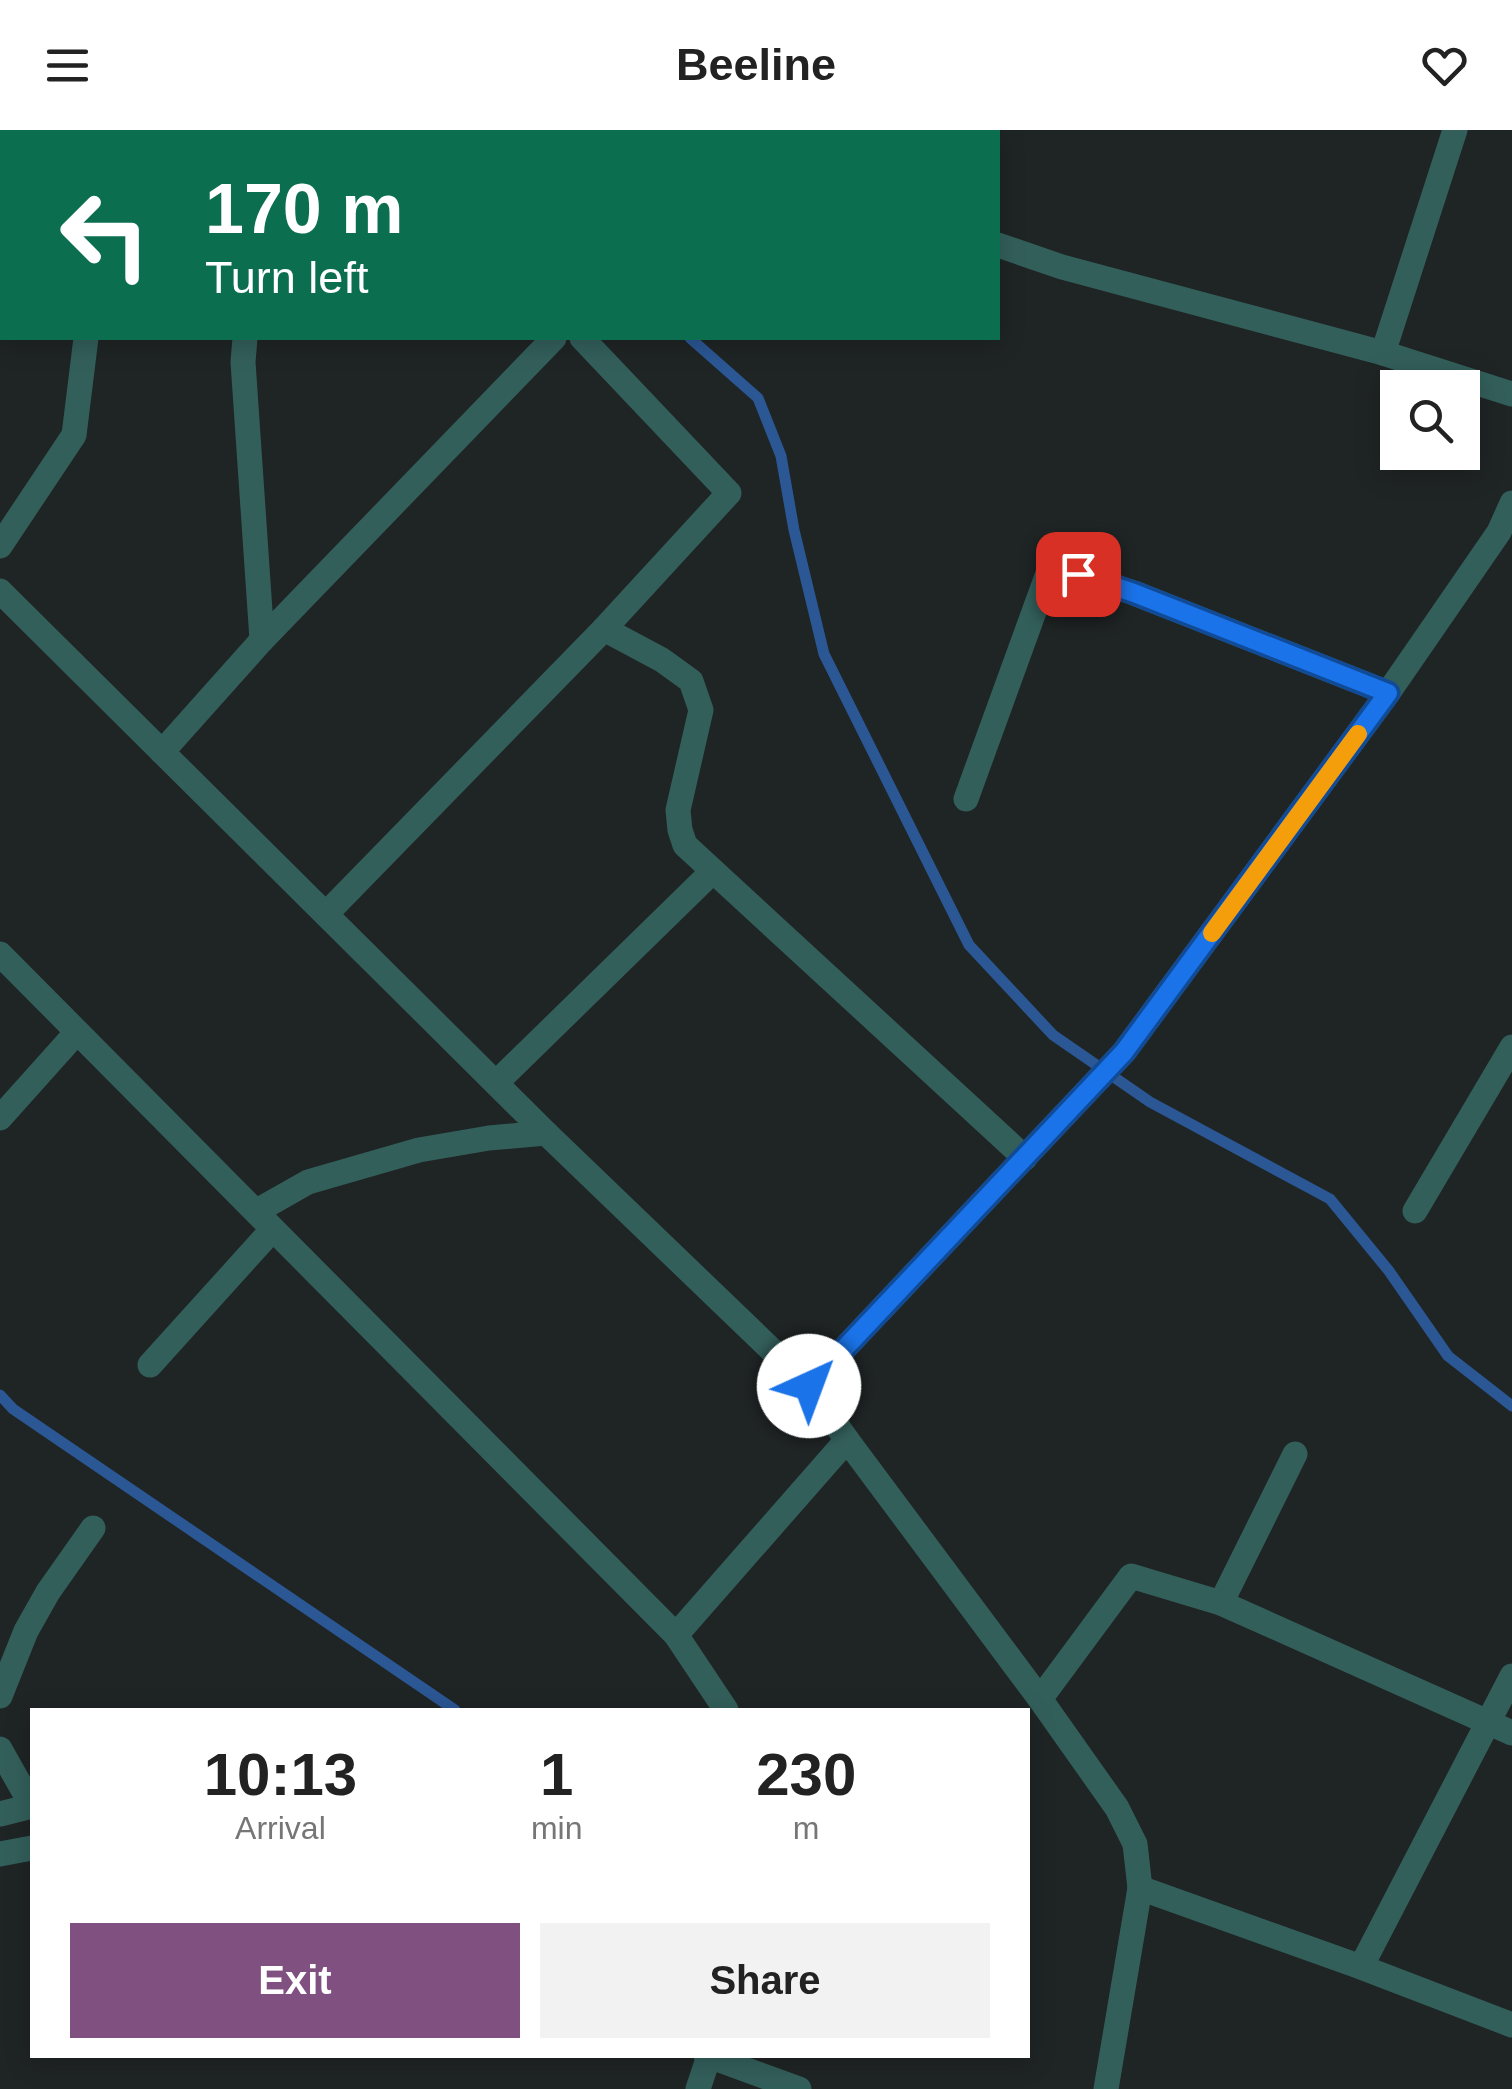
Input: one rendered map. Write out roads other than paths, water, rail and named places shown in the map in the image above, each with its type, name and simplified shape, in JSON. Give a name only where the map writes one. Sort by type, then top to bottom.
[{"type":"street","points":[[1383,353],[1455,130]]},
{"type":"street","points":[[1000,246],[1062,267],[1383,353],[1512,394]]},
{"type":"street","points":[[0,546],[74,435],[86,340]]},
{"type":"street","points":[[245,340],[243,362],[262,640]]},
{"type":"street","points":[[162,752],[262,640],[552,340]]},
{"type":"street","points":[[326,914],[604,629],[729,493],[584,340]]},
{"type":"street","points":[[809,1386],[1124,1052],[1388,693],[1499,532],[1512,503]]},
{"type":"street","points":[[966,800],[1051,564],[1388,693]]},
{"type":"street","points":[[0,591],[546,1134],[809,1386],[1040,1699],[1117,1808],[1135,1844],[1140,1888],[1106,2089]]},
{"type":"street","points":[[604,629],[692,681],[701,710],[678,810],[685,846],[1025,1158]]},
{"type":"street","points":[[496,1083],[713,871]]},
{"type":"street","points":[[0,954],[676,1634],[725,1708]]},
{"type":"street","points":[[0,1118],[77,1032]]},
{"type":"street","points":[[1415,1211],[1512,1046]]},
{"type":"street","points":[[150,1365],[264,1220],[308,1182],[419,1150],[489,1138],[546,1134]]},
{"type":"street","points":[[676,1634],[847,1440]]},
{"type":"street","points":[[1221,1603],[1295,1454]]},
{"type":"street","points":[[0,1696],[26,1631],[48,1592],[94,1528]]},
{"type":"street","points":[[1040,1699],[1131,1576],[1221,1603],[1512,1733]]},
{"type":"street","points":[[1361,1966],[1512,1676]]},
{"type":"street","points":[[0,1749],[30,1802]]},
{"type":"street","points":[[0,1814],[30,1806]]},
{"type":"street","points":[[0,1854],[30,1848]]},
{"type":"street","points":[[1140,1888],[1361,1966],[1512,2026]]},
{"type":"street","points":[[698,2089],[707,2058]]},
{"type":"street","points":[[721,2058],[753,2063],[799,2089]]},
{"type":"waterway","points":[[692,340],[758,398],[781,456],[794,530],[824,654],[969,945],[1053,1035],[1150,1102],[1330,1199],[1389,1271],[1448,1356],[1512,1406]]},
{"type":"waterway","points":[[0,1395],[13,1409],[452,1708]]}]
